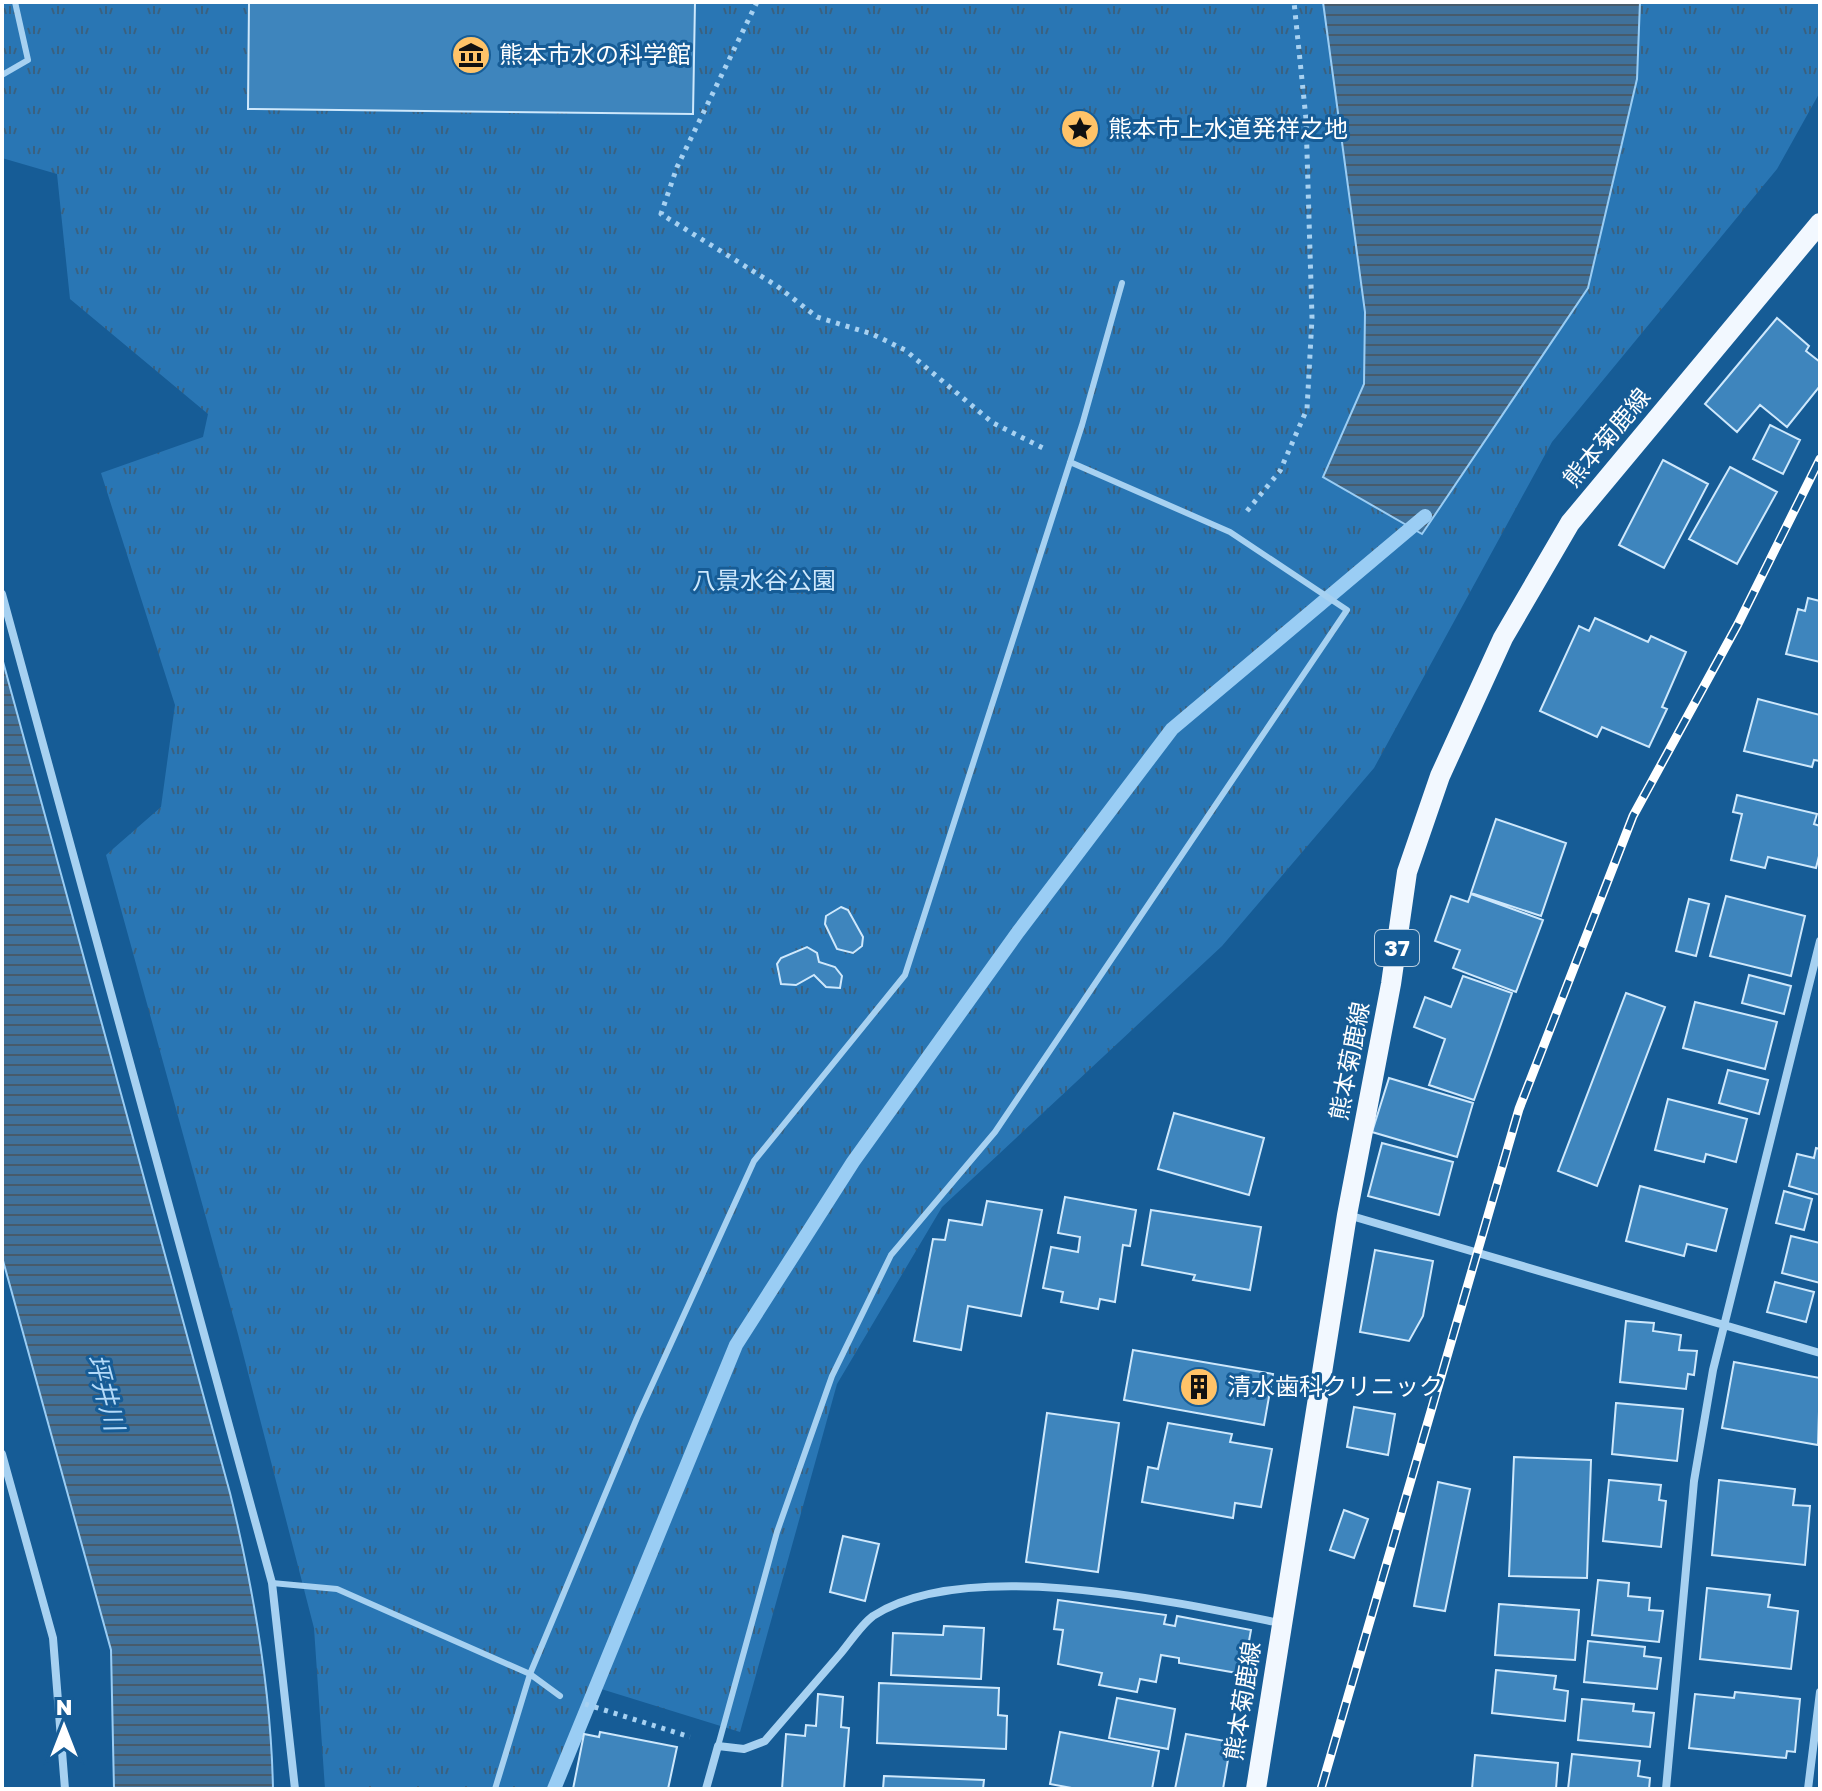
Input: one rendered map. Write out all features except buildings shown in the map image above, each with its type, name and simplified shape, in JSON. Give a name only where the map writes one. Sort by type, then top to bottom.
[{"type":"main road","name":"熊本菊鹿線","points":[[1256,1789],[1347,1215],[1391,984],[1407,872],[1440,776],[1503,638],[1570,523],[1820,223]]},
{"type":"street","points":[[2,594],[272,1583],[295,1789]]},
{"type":"street","points":[[1666,1789],[1694,1481],[1713,1370],[1820,941]]},
{"type":"street","points":[[1347,1215],[1820,1353]]},
{"type":"street","points":[[2,1454],[53,1638],[65,1789]]},
{"type":"street","points":[[706,1789],[718,1746],[744,1749],[765,1741],[870,1618],[906,1599],[976,1589],[1077,1589],[1191,1605],[1281,1623]]},
{"type":"street","points":[[1808,1789],[1820,1692]]},
{"type":"lane","points":[[2,75],[28,60],[15,2]]},
{"type":"lane","points":[[495,1789],[530,1674],[637,1418],[754,1161],[905,975],[1070,462],[1122,283]]},
{"type":"lane","points":[[718,1746],[777,1532],[832,1376],[891,1255],[995,1132],[1347,610],[1230,532],[1070,462]]},
{"type":"lane","points":[[272,1583],[337,1589],[530,1674],[560,1696]]},
{"type":"path","points":[[757,2],[677,167],[661,214],[766,278],[817,317],[872,334],[905,350],[993,423],[1070,462]]},
{"type":"path","points":[[1230,532],[1280,471],[1307,409],[1312,318],[1306,119],[1294,2]]},
{"type":"path","points":[[619,1715],[718,1746]]},
{"type":"green space","name":"八景水谷公園","points":[[2,2],[1820,2],[1820,92],[1777,169],[1552,442],[1374,768],[1222,946],[942,1207],[837,1384],[740,1732],[598,1688],[557,1789],[325,1789],[314,1628],[238,1334],[106,855],[161,807],[175,705],[101,473],[203,437],[208,414],[70,299],[57,174],[2,158]]},
{"type":"water","points":[[1323,2],[1640,2],[1637,79],[1588,288],[1422,534],[1323,477],[1364,384],[1365,312]]},
{"type":"water","name":"坪井川","points":[[2,658],[230,1493],[260,1640],[269,1714],[273,1789],[114,1789],[111,1650],[2,1257]]},
{"type":"waterway","points":[[554,1789],[736,1345],[853,1162],[1018,932],[1172,729],[1425,516]]},
{"type":"railway","points":[[1321,1789],[1519,1109],[1633,816],[1738,624],[1820,459]]},
{"type":"place","name":"熊本市水の科学館","points":[[471,55]]},
{"type":"place","name":"熊本市上水道発祥之地","points":[[1080,129]]},
{"type":"place","name":"清水歯科クリニック","points":[[1199,1387]]}]
